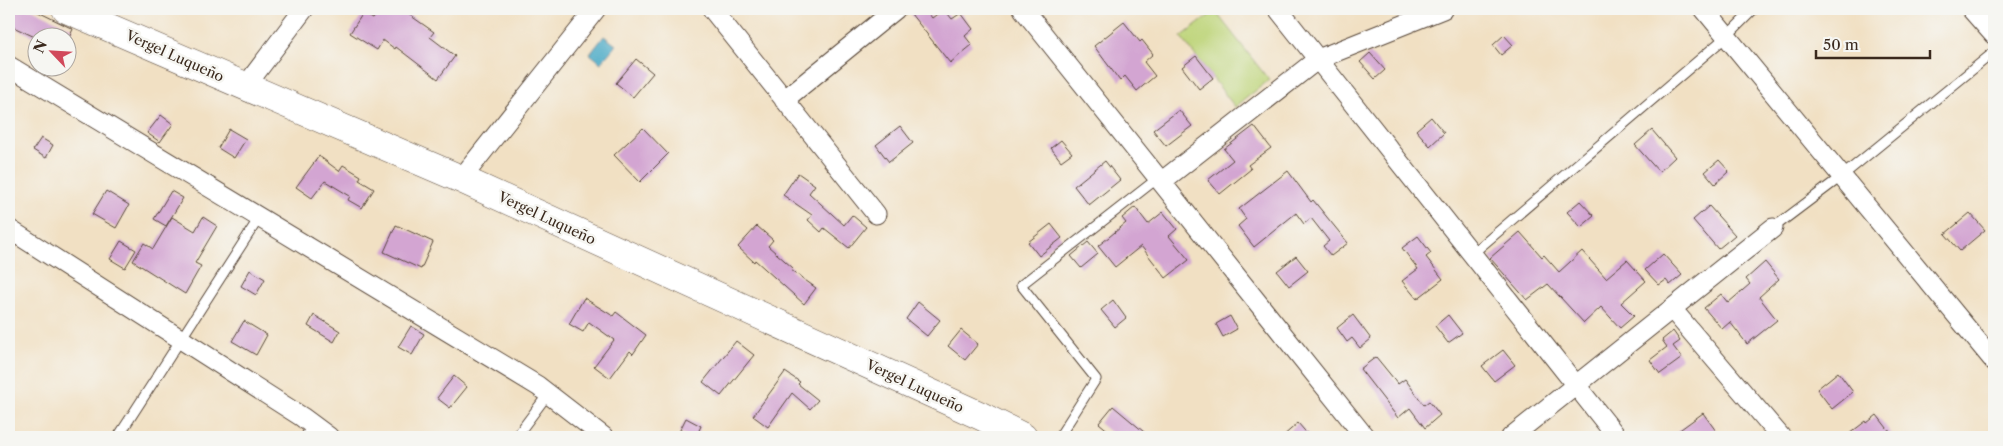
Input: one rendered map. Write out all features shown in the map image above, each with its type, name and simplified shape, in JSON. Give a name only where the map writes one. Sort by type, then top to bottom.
[{"type":"main road","name":"Vergel Luqueño","points":[[66,9],[461,179],[981,416],[1023,437]]},
{"type":"street","points":[[245,87],[304,9]]},
{"type":"street","points":[[712,9],[876,214]]},
{"type":"street","points":[[784,100],[896,9]]},
{"type":"street","points":[[1023,9],[1365,437]]},
{"type":"street","points":[[1278,9],[1617,437]]},
{"type":"street","points":[[1160,180],[1318,59],[1442,9]]},
{"type":"street","points":[[1704,9],[1994,361]]},
{"type":"street","points":[[1971,9],[1992,27]]},
{"type":"street","points":[[461,179],[589,11]]},
{"type":"street","points":[[9,66],[548,394],[604,437]]},
{"type":"street","points":[[1511,437],[1774,228]]},
{"type":"street","points":[[11,237],[182,340],[317,434]]},
{"type":"street","points":[[1672,309],[1780,437]]},
{"type":"lane","points":[[1472,254],[1727,36],[1754,9]]},
{"type":"lane","points":[[1774,228],[1842,176],[1994,52]]},
{"type":"lane","points":[[1059,437],[1096,379],[1021,285],[1160,180]]},
{"type":"lane","points":[[118,437],[259,218]]},
{"type":"lane","points":[[516,437],[548,394]]},
{"type":"green space","points":[[1215,11],[1269,80],[1235,107],[1181,37]]},
{"type":"water","points":[[604,36],[616,45],[601,63],[590,54]]},
{"type":"building","points":[[14,9],[32,9],[71,28],[28,28],[28,34],[9,25]]},
{"type":"building","points":[[381,9],[401,9],[434,32],[430,37],[455,56],[438,79],[396,47],[395,49],[383,40],[377,50],[350,33],[363,13],[373,19]]},
{"type":"building","points":[[907,9],[925,9],[932,18],[944,9],[952,19],[961,13],[973,29],[965,36],[972,45],[950,63]]},
{"type":"building","points":[[1124,22],[1140,42],[1142,40],[1153,54],[1144,62],[1155,76],[1137,91],[1125,76],[1120,81],[1094,46]]},
{"type":"building","points":[[1504,35],[1513,45],[1501,55],[1493,45]]},
{"type":"building","points":[[1370,53],[1385,70],[1375,79],[1360,62]]},
{"type":"building","points":[[1196,56],[1213,78],[1199,89],[1182,67]]},
{"type":"building","points":[[636,59],[653,73],[633,97],[616,83]]},
{"type":"building","points":[[1179,110],[1192,126],[1166,146],[1153,130]]},
{"type":"building","points":[[161,115],[173,124],[160,142],[147,133]]},
{"type":"building","points":[[1431,117],[1444,133],[1430,146],[1416,130]]},
{"type":"building","points":[[900,126],[913,143],[889,162],[876,145]]},
{"type":"building","points":[[1254,126],[1271,148],[1248,165],[1251,169],[1220,194],[1208,180],[1233,160],[1224,149]]},
{"type":"building","points":[[643,128],[668,154],[640,182],[614,155]]},
{"type":"building","points":[[229,129],[246,139],[234,158],[218,148]]},
{"type":"building","points":[[1652,130],[1675,157],[1659,172],[1635,145]]},
{"type":"building","points":[[41,138],[53,145],[46,158],[33,150]]},
{"type":"building","points":[[1061,140],[1072,153],[1061,161],[1051,148]]},
{"type":"building","points":[[319,156],[339,171],[343,165],[361,176],[359,180],[374,189],[362,208],[348,200],[350,196],[325,181],[312,198],[296,187]]},
{"type":"building","points":[[1719,160],[1729,171],[1715,184],[1705,172]]},
{"type":"building","points":[[1105,161],[1120,180],[1089,205],[1074,186]]},
{"type":"building","points":[[1288,171],[1311,202],[1313,200],[1348,243],[1331,256],[1323,246],[1329,241],[1311,218],[1304,224],[1296,213],[1254,247],[1238,226],[1246,219],[1239,209]]},
{"type":"building","points":[[798,173],[815,185],[809,193],[844,225],[852,215],[866,227],[849,248],[824,228],[821,232],[808,220],[812,215],[783,195]]},
{"type":"building","points":[[106,191],[129,205],[116,228],[92,214]]},
{"type":"building","points":[[171,191],[183,198],[166,226],[154,219]]},
{"type":"building","points":[[1580,201],[1594,216],[1581,227],[1567,212]]},
{"type":"building","points":[[1709,206],[1735,235],[1718,249],[1693,220]]},
{"type":"building","points":[[1135,207],[1148,224],[1163,212],[1177,229],[1169,236],[1189,260],[1166,278],[1141,246],[1115,267],[1098,246],[1126,223],[1122,218]]},
{"type":"building","points":[[1970,213],[1985,230],[1960,251],[1945,234]]},
{"type":"building","points":[[172,217],[195,231],[203,217],[217,226],[195,263],[201,266],[185,294],[133,261],[144,243],[153,249]]},
{"type":"building","points":[[1051,224],[1062,238],[1039,256],[1028,242]]},
{"type":"building","points":[[396,225],[433,242],[421,269],[384,252]]},
{"type":"building","points":[[757,226],[773,240],[768,246],[793,268],[791,270],[816,288],[804,304],[738,247]]},
{"type":"building","points":[[1520,232],[1542,257],[1544,255],[1559,272],[1582,251],[1606,278],[1627,260],[1646,281],[1621,303],[1634,316],[1620,328],[1601,307],[1584,323],[1548,284],[1527,300],[1490,258]]},
{"type":"building","points":[[1418,236],[1431,253],[1426,257],[1443,279],[1417,299],[1402,281],[1418,269],[1402,248]]},
{"type":"building","points":[[121,241],[136,250],[125,268],[110,259]]},
{"type":"building","points":[[1088,242],[1098,254],[1081,268],[1071,256]]},
{"type":"building","points":[[1663,254],[1682,275],[1670,285],[1666,280],[1659,285],[1645,270]]},
{"type":"building","points":[[1296,256],[1308,271],[1289,286],[1277,271]]},
{"type":"building","points":[[1765,262],[1779,279],[1759,297],[1777,320],[1747,344],[1730,322],[1722,329],[1704,308],[1721,294],[1728,303],[1750,284],[1746,279]]},
{"type":"building","points":[[250,270],[265,279],[256,295],[241,286]]},
{"type":"building","points":[[584,298],[613,316],[616,312],[646,335],[633,354],[630,351],[610,378],[594,366],[614,340],[589,322],[583,332],[569,324]]},
{"type":"building","points":[[1113,300],[1126,318],[1115,327],[1101,310]]},
{"type":"building","points":[[918,302],[940,320],[927,336],[906,319]]},
{"type":"building","points":[[314,315],[340,331],[334,342],[308,326]]},
{"type":"building","points":[[1353,315],[1371,339],[1360,348],[1352,338],[1347,342],[1337,328]]},
{"type":"building","points":[[1448,315],[1462,333],[1448,343],[1435,326]]},
{"type":"building","points":[[1230,316],[1237,329],[1223,337],[1216,324]]},
{"type":"building","points":[[244,321],[267,335],[256,355],[232,341]]},
{"type":"building","points":[[411,326],[424,334],[412,355],[398,347]]},
{"type":"building","points":[[961,330],[978,344],[965,360],[948,346]]},
{"type":"building","points":[[1673,331],[1680,341],[1673,346],[1682,358],[1660,374],[1650,360],[1667,347],[1662,340]]},
{"type":"building","points":[[736,341],[754,355],[721,396],[703,382]]},
{"type":"building","points":[[1503,350],[1515,365],[1494,381],[1482,366]]},
{"type":"building","points":[[1376,357],[1398,384],[1405,379],[1424,405],[1429,401],[1440,415],[1425,428],[1410,408],[1398,418],[1360,369]]},
{"type":"building","points":[[785,372],[800,382],[798,384],[818,400],[810,409],[792,393],[768,427],[753,416]]},
{"type":"building","points":[[1838,372],[1853,392],[1832,409],[1817,389]]},
{"type":"building","points":[[454,376],[467,387],[450,408],[437,398]]},
{"type":"building","points":[[1113,406],[1150,437],[1116,437],[1099,423]]},
{"type":"building","points":[[1703,413],[1716,431],[1707,437],[1670,437]]},
{"type":"building","points":[[1877,415],[1894,437],[1845,437],[1866,421],[1867,423]]},
{"type":"building","points":[[686,418],[701,426],[696,437],[690,437],[679,432]]},
{"type":"building","points":[[1298,423],[1310,437],[1282,437]]}]
